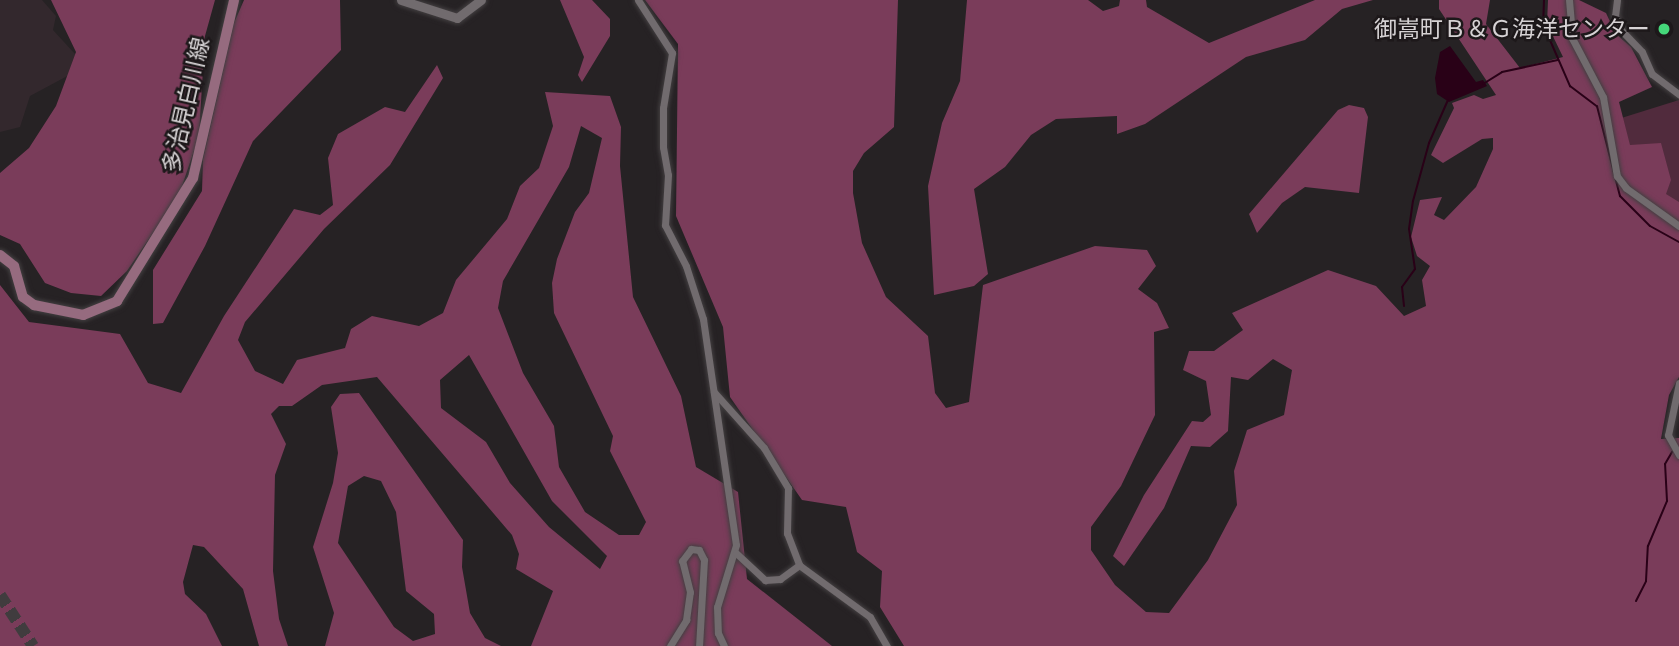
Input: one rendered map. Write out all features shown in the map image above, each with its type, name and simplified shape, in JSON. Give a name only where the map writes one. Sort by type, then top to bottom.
[{"type":"main road","name":"多治見白川線","points":[[0,255],[14,266],[23,297],[34,305],[83,315],[117,301],[193,178],[234,0]]},
{"type":"street","points":[[401,0],[457,18],[481,0]]},
{"type":"street","points":[[638,0],[672,54],[663,108],[668,175],[665,225],[696,294],[714,391],[736,553],[717,607],[718,633],[724,646]]},
{"type":"street","points":[[1569,0],[1572,38],[1603,96],[1618,177],[1626,188],[1679,226]]},
{"type":"street","points":[[1616,0],[1615,16],[1621,30],[1642,52],[1652,74],[1679,94]]},
{"type":"street","points":[[1677,451],[1668,429],[1679,383]]},
{"type":"street","points":[[714,391],[764,448],[788,488],[787,533],[799,565],[870,617],[887,646]]},
{"type":"street","points":[[670,646],[686,620],[690,592],[682,561],[691,549],[699,550],[704,560],[699,646]]},
{"type":"street","points":[[736,553],[765,580],[780,579],[799,565]]},
{"type":"shaded area","points":[[0,0],[42,0],[56,16],[53,30],[86,66],[30,96],[20,127],[0,132]]},
{"type":"shaded area","points":[[51,0],[215,0],[205,36],[199,136],[179,195],[127,271],[101,296],[71,293],[45,283],[20,244],[0,235],[0,173],[29,148],[56,106],[76,52]]},
{"type":"shaded area","points":[[244,0],[340,0],[341,50],[253,141],[205,246],[163,323],[153,324],[153,270],[202,191],[203,159],[234,23]]},
{"type":"shaded area","points":[[560,0],[592,0],[610,19],[610,36],[582,82],[578,75],[584,57]]},
{"type":"shaded area","points":[[645,0],[898,0],[894,127],[864,153],[853,171],[853,193],[862,243],[886,297],[928,336],[935,393],[946,408],[969,402],[983,285],[1095,246],[1147,250],[1156,266],[1138,289],[1157,303],[1169,328],[1154,332],[1155,415],[1121,486],[1091,527],[1091,550],[1115,585],[1146,612],[1169,613],[1208,560],[1237,505],[1234,471],[1247,430],[1284,415],[1292,370],[1273,359],[1248,380],[1231,377],[1228,431],[1210,447],[1191,446],[1164,508],[1124,566],[1113,556],[1144,495],[1192,421],[1203,422],[1211,415],[1206,381],[1183,370],[1189,351],[1214,351],[1243,330],[1232,313],[1328,270],[1376,286],[1404,316],[1426,306],[1422,280],[1430,266],[1417,256],[1411,237],[1420,200],[1442,197],[1434,215],[1444,220],[1476,187],[1493,149],[1493,138],[1482,139],[1443,163],[1431,155],[1454,108],[1452,103],[1474,95],[1483,99],[1496,95],[1439,9],[1439,0],[1490,0],[1486,24],[1520,68],[1563,57],[1547,24],[1548,0],[1579,0],[1606,13],[1616,34],[1631,47],[1652,87],[1619,102],[1630,145],[1661,143],[1671,180],[1666,194],[1679,202],[1679,377],[1669,395],[1661,439],[1679,438],[1679,646],[904,646],[880,607],[882,571],[857,552],[846,507],[802,500],[730,397],[723,327],[676,216],[678,44]]},
{"type":"shaded area","points":[[967,0],[1088,0],[1103,11],[1119,6],[1120,0],[1146,0],[1147,7],[1209,43],[1315,0],[1373,0],[1342,9],[1305,40],[1246,57],[1145,124],[1117,134],[1117,116],[1056,119],[1031,135],[1005,167],[974,189],[988,274],[974,286],[934,295],[928,186],[942,123],[960,81]]},
{"type":"shaded area","points":[[1450,46],[1476,82],[1483,80],[1487,86],[1449,102],[1437,94],[1435,78],[1440,52]]},
{"type":"shaded area","points":[[437,65],[443,78],[390,165],[324,229],[245,322],[238,340],[255,371],[283,384],[297,360],[345,348],[351,329],[372,316],[419,326],[443,313],[456,280],[507,219],[520,186],[539,168],[553,126],[545,92],[610,96],[621,127],[620,166],[633,297],[681,396],[696,467],[738,492],[747,579],[832,646],[531,646],[553,591],[516,569],[519,554],[512,535],[377,377],[322,385],[292,406],[279,406],[271,414],[286,444],[275,475],[273,571],[279,619],[288,646],[259,646],[243,589],[204,547],[193,545],[183,582],[185,594],[206,614],[222,646],[0,646],[0,285],[29,322],[120,334],[148,383],[181,393],[224,316],[294,209],[320,215],[333,205],[328,158],[338,134],[385,107],[405,112]],"holes":[[[581,126],[602,138],[589,193],[575,212],[557,259],[552,283],[554,313],[613,436],[610,451],[646,522],[639,535],[619,535],[585,512],[559,467],[554,426],[523,373],[498,308],[503,281],[569,167]],[[469,355],[552,501],[607,556],[600,569],[549,527],[510,483],[486,442],[441,408],[440,380]]]},
{"type":"shaded area","points":[[1679,100],[1679,212],[1633,183],[1615,120]]},
{"type":"shaded area","points":[[1349,105],[1364,108],[1368,117],[1359,193],[1305,187],[1282,203],[1257,233],[1249,214],[1338,110]]},
{"type":"shaded area","points":[[359,393],[463,540],[462,567],[470,613],[485,638],[501,646],[325,646],[334,613],[313,547],[333,483],[338,453],[331,407],[340,394]],"holes":[[[364,476],[381,481],[396,512],[406,591],[434,614],[435,634],[413,641],[394,627],[338,543],[348,486]]]},
{"type":"waterway","points":[[1544,0],[1543,24],[1570,86],[1597,106],[1620,196],[1650,226],[1679,242]]},
{"type":"waterway","points":[[1483,84],[1502,72],[1558,60]]},
{"type":"waterway","points":[[1404,306],[1402,287],[1415,269],[1409,229],[1413,201],[1429,143],[1448,100]]},
{"type":"waterway","points":[[1636,601],[1646,581],[1648,546],[1667,501],[1665,464],[1672,452]]},
{"type":"tunnel","points":[[0,595],[33,646]]},
{"type":"place","name":"御嵩町Ｂ＆Ｇ海洋センター","points":[[1664,29]]}]
